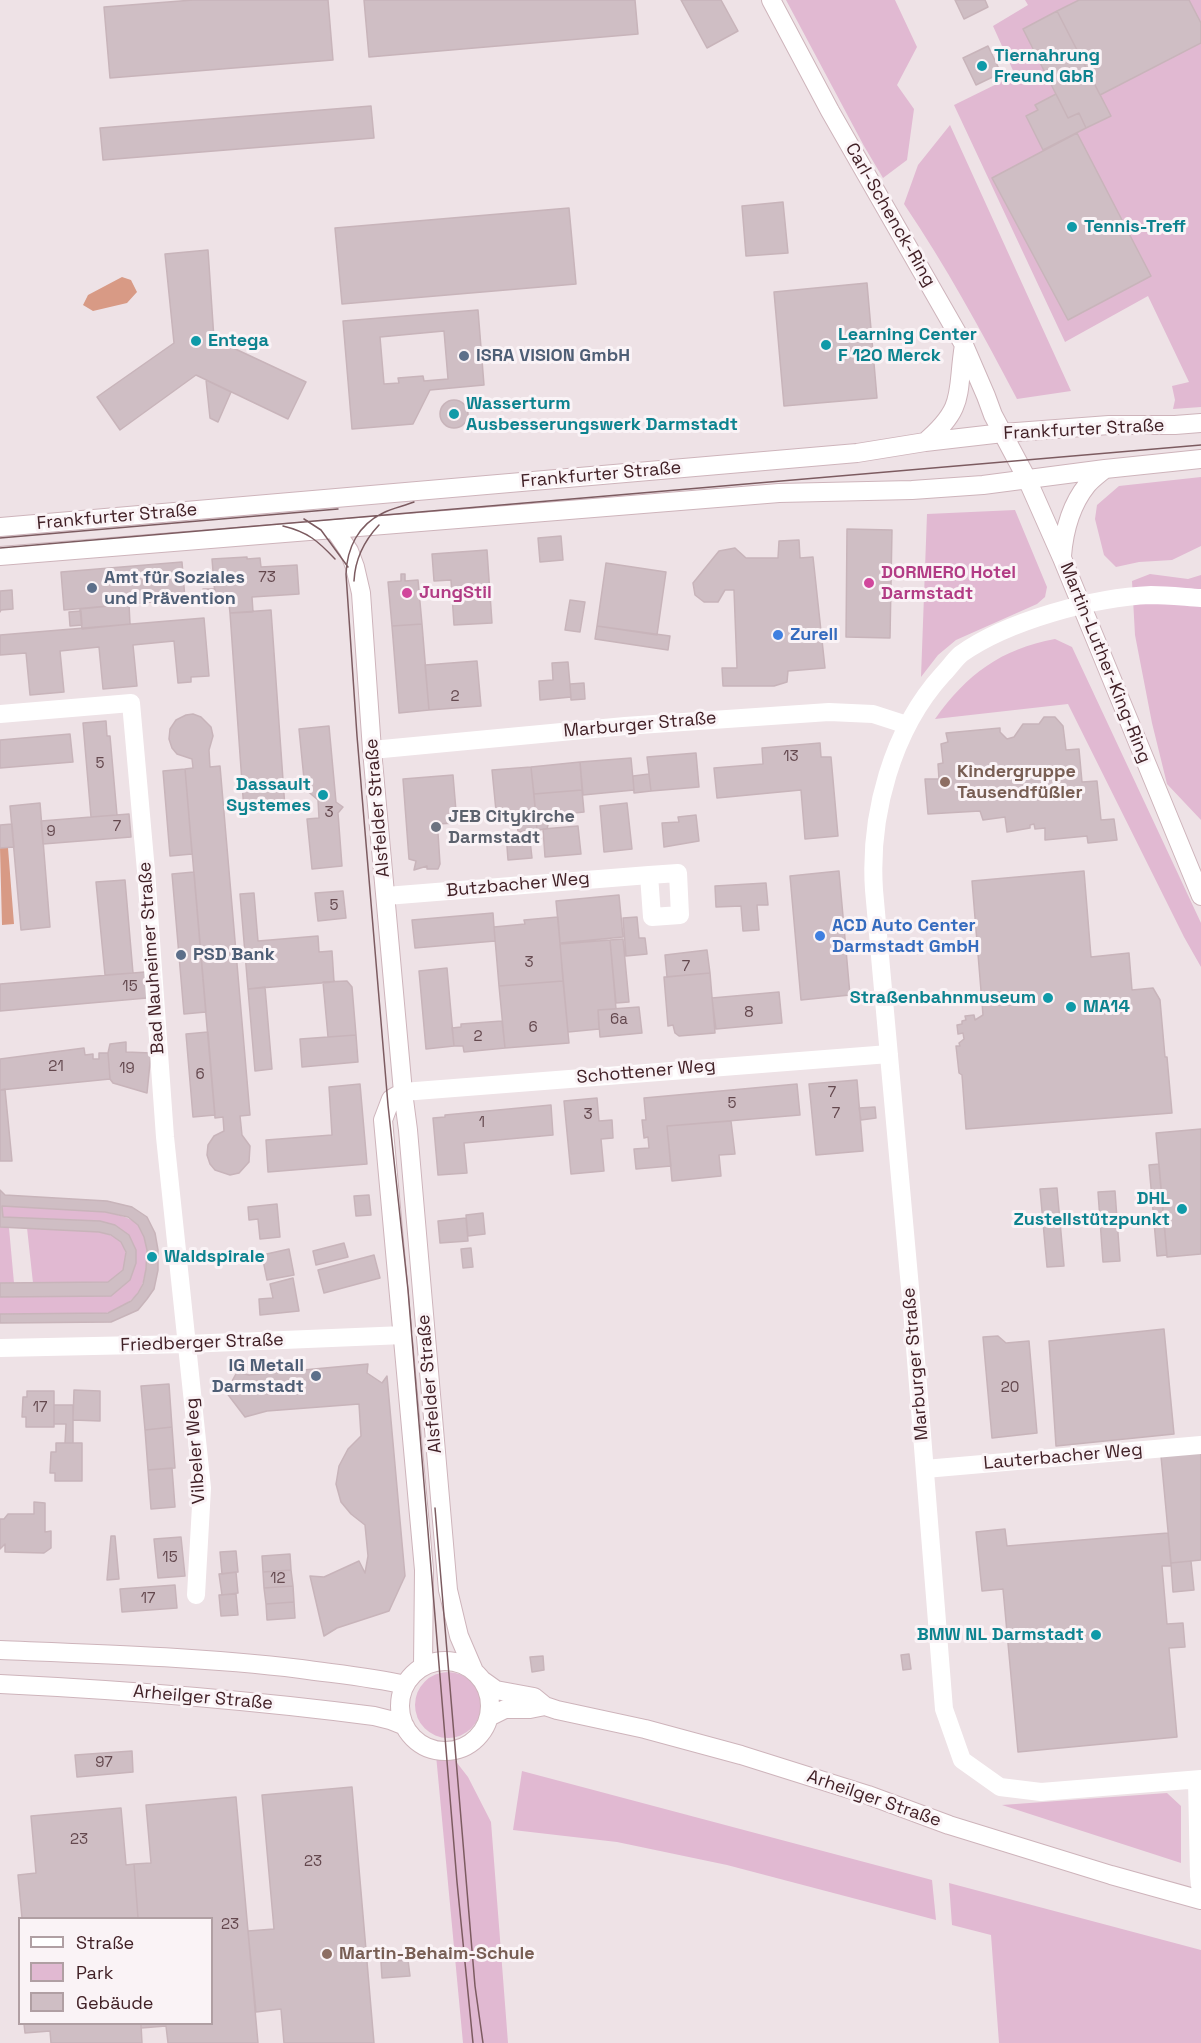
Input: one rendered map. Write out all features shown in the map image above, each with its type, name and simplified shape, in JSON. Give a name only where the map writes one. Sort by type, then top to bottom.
[{"type":"street","name":"Carl-Schenck-Ring","points":[[771,0],[830,111],[964,345],[993,415],[1003,433]]},
{"type":"street","points":[[925,442],[943,427],[957,402],[961,386],[960,366],[964,345]]},
{"type":"street","name":"Frankfurter Straße","points":[[0,527],[856,453],[1003,433],[1109,425],[1201,423]]},
{"type":"street","name":"Martin-Luther-King-Ring","points":[[1003,433],[1027,479],[1062,558],[1201,896]]},
{"type":"street","name":"Frankfurter Straße","points":[[0,556],[779,492],[912,490],[983,485],[1201,459]]},
{"type":"street","points":[[1062,558],[1065,528],[1075,506],[1087,484],[1105,469]]},
{"type":"street","name":"Alsfelder Straße","points":[[334,529],[349,551],[361,593],[372,750],[448,1590],[459,1636],[478,1676]]},
{"type":"street","name":"Marburger Straße","points":[[1201,598],[1152,595],[1114,598],[1021,624],[960,655],[930,688],[907,725],[883,790],[873,846],[874,890],[890,1054],[944,1709],[962,1760],[999,1787],[1041,1792],[1199,1780],[1201,1893]]},
{"type":"street","name":"Bad Nauheimer Straße","points":[[0,714],[130,703],[147,883],[165,1137],[187,1344]]},
{"type":"street","name":"Marburger Straße","points":[[372,750],[614,727],[829,711],[873,714],[907,725]]},
{"type":"street","name":"Butzbacher Weg","points":[[386,896],[649,874]]},
{"type":"street","name":"Schottener Weg","points":[[403,1092],[890,1054]]},
{"type":"street","name":"Alsfelder Straße","points":[[403,1092],[391,1099],[383,1120],[424,1570],[423,1666]]},
{"type":"street","name":"Friedberger Straße","points":[[0,1348],[187,1344],[404,1335]]},
{"type":"street","name":"Vilbeler Weg","points":[[187,1344],[202,1488],[196,1595]]},
{"type":"street","name":"Lauterbacher Weg","points":[[925,1469],[1201,1445]]},
{"type":"street","name":"Arheilger Straße","points":[[0,1650],[146,1656],[263,1665],[379,1678],[405,1685]]},
{"type":"street","name":"Arheilger Straße","points":[[423,1666],[449,1660],[459,1663],[496,1690],[534,1697],[545,1706],[741,1755],[868,1795],[960,1829],[1201,1900]]},
{"type":"street","points":[[405,1726],[400,1712],[400,1698],[405,1685],[423,1666]]},
{"type":"street","points":[[478,1676],[489,1698],[489,1717]]},
{"type":"street","name":"Arheilger Straße","points":[[0,1684],[266,1702],[374,1716],[390,1719],[405,1726],[418,1742],[426,1747],[446,1751],[467,1745],[476,1739],[484,1729],[489,1717],[505,1709],[530,1709],[545,1706]]},
{"type":"green space","points":[[786,0],[895,0],[917,47],[897,85],[914,109],[907,160],[883,178],[864,146]]},
{"type":"green space","points":[[1025,0],[1201,0],[1201,407],[1173,409],[1175,400],[1172,386],[1189,382],[1148,296],[1065,342],[954,105],[1015,75],[993,26],[1028,5]]},
{"type":"green space","points":[[950,125],[1071,391],[1017,399],[963,300],[904,204],[918,165]]},
{"type":"green space","points":[[1201,477],[1201,546],[1172,560],[1139,562],[1116,567],[1104,555],[1095,519],[1097,505],[1119,486]]},
{"type":"green space","points":[[1015,510],[1047,587],[1045,597],[1037,604],[956,640],[938,655],[921,677],[927,514]]},
{"type":"green space","points":[[1150,574],[1188,579],[1201,575],[1201,820],[1167,784],[1152,723],[1135,635],[1132,581]]},
{"type":"green space","points":[[1055,639],[1072,647],[1201,923],[1201,967],[1068,704],[935,719],[960,689],[987,666],[1018,649]]},
{"type":"green space","points":[[2,1206],[94,1211],[127,1218],[137,1224],[144,1237],[147,1252],[143,1282],[138,1293],[118,1309],[106,1313],[0,1314],[0,1297],[111,1295],[130,1280],[136,1263],[136,1250],[129,1235],[115,1225],[100,1221],[3,1217]]},
{"type":"green space","points":[[0,1227],[9,1228],[14,1283],[0,1283]]},
{"type":"green space","points":[[27,1228],[77,1229],[114,1237],[125,1248],[123,1270],[108,1282],[33,1283]]},
{"type":"green space","points":[[448,1672],[461,1675],[471,1682],[478,1692],[481,1705],[478,1718],[471,1728],[461,1735],[448,1738],[435,1735],[425,1728],[418,1718],[415,1705],[418,1692],[425,1682],[435,1675]]},
{"type":"green space","points":[[436,1755],[454,1759],[468,1777],[491,1822],[508,2043],[463,2043]]},
{"type":"green space","points":[[522,1771],[932,1880],[936,1920],[727,1865],[617,1842],[513,1830]]},
{"type":"green space","points":[[1167,1793],[1181,1806],[1181,1863],[1002,1805]]},
{"type":"green space","points":[[949,1883],[1201,1950],[1201,2043],[999,2043],[991,1935],[952,1925]]},
{"type":"shaded area","points":[[122,277],[131,280],[137,292],[127,303],[93,311],[83,305],[88,295]]},
{"type":"shaded area","points":[[0,848],[8,848],[14,924],[2,925]]},
{"type":"building","points":[[193,0],[328,0],[333,60],[110,78],[104,7]]},
{"type":"building","points":[[364,0],[635,0],[638,34],[369,57]]},
{"type":"building","points":[[681,0],[721,0],[738,31],[707,48]]},
{"type":"building","points":[[955,0],[985,0],[988,7],[964,19]]},
{"type":"building","points":[[1079,0],[1189,0],[1201,23],[1201,43],[1100,95],[1057,11]]},
{"type":"building","points":[[1057,11],[1111,116],[1086,128],[1079,113],[1068,118],[1023,29]]},
{"type":"building","name":"Tiernahrung Freund GbR","points":[[988,46],[1001,73],[976,85],[963,58]]},
{"type":"building","points":[[1056,94],[1068,118],[1079,113],[1086,128],[1043,150],[1026,116],[1038,110],[1035,105]]},
{"type":"building","points":[[371,106],[374,138],[103,160],[100,128]]},
{"type":"building","name":"Tennis-Treff","points":[[1077,133],[1151,276],[1068,320],[992,178]]},
{"type":"building","points":[[783,202],[788,253],[746,256],[742,206]]},
{"type":"building","points":[[569,208],[576,284],[342,304],[335,228]]},
{"type":"building","name":"Entega","points":[[208,250],[214,339],[306,382],[288,419],[196,375],[120,430],[97,397],[174,343],[165,254]]},
{"type":"building","name":"Learning Center F 120 Merck","points":[[867,283],[877,398],[784,406],[774,292]]},
{"type":"building","name":"ISRA VISION GmbH","points":[[478,310],[484,385],[430,390],[413,424],[352,429],[343,321]],"holes":[[[444,331],[448,379],[424,381],[423,376],[398,378],[399,383],[384,384],[380,337]]]},
{"type":"building","points":[[206,380],[231,392],[218,422],[210,418]]},
{"type":"building","name":"Wasserturm Ausbesserungswerk Darmstadt","points":[[454,400],[464,404],[468,414],[464,424],[454,428],[444,424],[440,414],[444,404]]},
{"type":"building","name":"DORMERO Hotel Darmstadt","points":[[847,529],[892,530],[890,638],[846,637]]},
{"type":"building","points":[[561,536],[563,560],[540,562],[538,538]]},
{"type":"building","name":"Zurell","points":[[799,540],[800,558],[813,557],[825,668],[788,671],[787,682],[774,686],[723,686],[722,668],[737,668],[734,590],[725,590],[718,602],[704,602],[695,595],[693,583],[719,551],[735,548],[746,558],[778,558],[779,541]]},
{"type":"building","points":[[487,550],[492,623],[454,625],[451,580],[434,581],[432,554]]},
{"type":"building","points":[[247,557],[247,559],[260,558],[261,567],[297,565],[299,594],[252,597],[253,612],[230,613],[229,604],[225,605],[224,595],[215,596],[212,559]]},
{"type":"building","points":[[182,562],[185,599],[64,610],[61,572]]},
{"type":"building","points":[[606,563],[666,572],[657,635],[597,626]]},
{"type":"building","points":[[401,574],[405,574],[405,581],[418,580],[422,624],[392,626],[388,582],[401,581]]},
{"type":"building","points":[[203,589],[215,589],[215,603],[204,604]]},
{"type":"building","points":[[12,590],[13,609],[0,612],[0,591]]},
{"type":"building","points":[[570,600],[585,602],[580,632],[565,630]]},
{"type":"building","points":[[129,604],[130,624],[82,629],[80,609]]},
{"type":"building","points":[[271,610],[285,808],[244,811],[230,613]]},
{"type":"building","points":[[81,611],[82,625],[70,626],[69,612]]},
{"type":"building","points":[[204,618],[209,676],[191,677],[191,682],[178,683],[174,641],[133,645],[137,686],[103,689],[99,647],[60,651],[64,692],[30,695],[26,653],[0,655],[0,635]]},
{"type":"building","points":[[422,624],[429,710],[399,713],[392,626]]},
{"type":"building","points":[[597,626],[670,636],[668,650],[595,639]]},
{"type":"building","points":[[477,661],[481,706],[429,710],[425,665]]},
{"type":"building","points":[[568,662],[571,697],[540,700],[539,681],[553,680],[552,663]]},
{"type":"building","points":[[584,683],[585,699],[571,700],[570,684]]},
{"type":"building","points":[[193,714],[201,717],[211,727],[213,736],[209,750],[210,767],[220,766],[250,1115],[240,1116],[242,1135],[250,1146],[249,1162],[239,1173],[230,1175],[215,1170],[207,1155],[208,1145],[214,1136],[224,1131],[223,1117],[215,1118],[207,1027],[185,769],[193,768],[192,759],[177,754],[169,739],[170,729],[176,720]]},
{"type":"building","points":[[1044,717],[1055,717],[1063,726],[1066,750],[1079,749],[1082,782],[1097,781],[1101,820],[1114,819],[1117,840],[1088,843],[1087,836],[1045,840],[1045,828],[1035,829],[1034,824],[1030,825],[1030,828],[1007,832],[1005,817],[983,820],[980,811],[928,814],[925,779],[939,779],[938,764],[943,763],[941,744],[948,742],[946,733],[1000,728],[1000,732],[1007,739],[1014,737],[1023,724],[1039,724]]},
{"type":"building","points":[[106,721],[107,736],[110,736],[117,815],[91,817],[83,723]]},
{"type":"building","name":"Dassault Systemes","points":[[329,726],[336,802],[343,807],[338,813],[342,866],[312,869],[307,819],[319,818],[318,800],[305,789],[299,729]]},
{"type":"building","points":[[70,734],[73,762],[0,768],[0,740]]},
{"type":"building","points":[[820,743],[821,757],[831,757],[838,836],[805,839],[801,790],[717,798],[714,768],[763,764],[762,748]]},
{"type":"building","points":[[696,753],[699,787],[651,791],[647,757]]},
{"type":"building","points":[[631,758],[634,790],[583,795],[580,762]]},
{"type":"building","points":[[580,762],[582,790],[534,794],[531,767]]},
{"type":"building","points":[[531,767],[536,817],[497,821],[492,770]]},
{"type":"building","points":[[185,769],[192,854],[170,856],[163,771]]},
{"type":"building","points":[[649,774],[651,791],[634,793],[633,776]]},
{"type":"building","points":[[453,775],[457,823],[436,824],[433,829],[438,833],[440,864],[438,869],[427,869],[427,866],[414,870],[416,861],[409,859],[403,779]]},
{"type":"building","points":[[582,790],[584,812],[536,817],[534,794]]},
{"type":"building","points":[[40,803],[50,927],[21,930],[10,806]]},
{"type":"building","points":[[627,803],[632,849],[604,852],[600,806]]},
{"type":"building","points":[[129,814],[131,837],[43,844],[41,821]]},
{"type":"building","points":[[696,815],[699,841],[664,847],[662,823],[679,822],[678,817]]},
{"type":"building","points":[[536,817],[537,830],[518,832],[517,819]]},
{"type":"building","points":[[536,817],[541,817],[548,825],[547,829],[537,830]]},
{"type":"building","points":[[12,824],[14,847],[0,848],[0,825]]},
{"type":"building","points":[[578,826],[581,854],[545,857],[543,829]]},
{"type":"building","points":[[529,831],[532,858],[508,860],[506,833]]},
{"type":"building","name":"ACD Auto Center Darmstadt GmbH","points":[[839,871],[850,995],[801,1000],[790,876]]},
{"type":"building","name":"MA14","points":[[1084,871],[1091,957],[1129,953],[1132,990],[1153,988],[1160,1000],[1172,1113],[966,1129],[962,1075],[959,1073],[956,1046],[960,1046],[959,1043],[964,1039],[963,1033],[958,1034],[957,1025],[966,1020],[965,1016],[974,1015],[975,1020],[983,1015],[972,881]]},
{"type":"building","points":[[194,872],[206,1012],[184,1014],[172,874]]},
{"type":"building","points":[[125,880],[133,973],[105,975],[96,882]]},
{"type":"building","points":[[766,883],[768,905],[757,905],[759,930],[743,931],[741,906],[716,907],[715,886]]},
{"type":"building","points":[[343,891],[346,918],[318,921],[315,893]]},
{"type":"building","points":[[254,893],[258,941],[318,936],[319,952],[332,951],[334,982],[248,989],[240,894]]},
{"type":"building","points":[[619,895],[623,937],[560,943],[556,901]]},
{"type":"building","points":[[493,913],[495,941],[415,948],[412,920]]},
{"type":"building","points":[[558,917],[563,981],[499,986],[494,927],[525,924],[524,920]]},
{"type":"building","points":[[637,917],[639,938],[645,938],[647,954],[626,956],[623,918]]},
{"type":"building","points":[[623,939],[629,1002],[616,1003],[610,940]]},
{"type":"building","points":[[610,940],[616,1009],[598,1010],[599,1029],[568,1032],[560,944]]},
{"type":"building","points":[[707,950],[710,973],[667,977],[665,955]]},
{"type":"building","points":[[447,968],[454,1046],[426,1049],[419,971]]},
{"type":"building","points":[[145,972],[147,998],[0,1011],[0,984]]},
{"type":"building","points":[[710,973],[715,1033],[679,1036],[675,1033],[673,1025],[668,1026],[664,977]]},
{"type":"building","points":[[347,981],[352,987],[356,1035],[328,1037],[323,982]]},
{"type":"building","points":[[563,981],[569,1043],[505,1048],[499,986]]},
{"type":"building","points":[[265,987],[272,1069],[255,1071],[248,989]]},
{"type":"building","points":[[779,992],[782,1023],[716,1029],[712,998]]},
{"type":"building","points":[[639,1007],[642,1033],[600,1037],[598,1010]]},
{"type":"building","points":[[502,1021],[505,1048],[464,1052],[463,1046],[454,1046],[452,1028],[461,1027],[461,1024]]},
{"type":"building","points":[[208,1032],[215,1115],[193,1117],[186,1034]]},
{"type":"building","points":[[356,1035],[358,1062],[302,1067],[300,1039]]},
{"type":"building","points":[[126,1042],[126,1052],[151,1053],[147,1093],[113,1083],[110,1079],[108,1053],[110,1044]]},
{"type":"building","points":[[84,1048],[85,1055],[93,1054],[93,1059],[99,1059],[99,1053],[108,1053],[110,1079],[0,1090],[0,1059]]},
{"type":"building","points":[[857,1080],[863,1151],[816,1155],[809,1084]]},
{"type":"building","points":[[360,1084],[367,1164],[268,1172],[266,1140],[332,1135],[329,1087]]},
{"type":"building","points":[[797,1084],[800,1115],[667,1126],[671,1166],[636,1169],[634,1149],[649,1148],[648,1137],[644,1138],[642,1120],[646,1120],[644,1098]]},
{"type":"building","points":[[5,1089],[12,1161],[0,1161],[0,1090]]},
{"type":"building","points":[[597,1098],[599,1121],[612,1120],[613,1138],[601,1139],[604,1171],[571,1174],[564,1101]]},
{"type":"building","points":[[551,1105],[553,1135],[464,1143],[467,1173],[438,1175],[433,1118]]},
{"type":"building","points":[[875,1107],[876,1118],[861,1120],[859,1108]]},
{"type":"building","points":[[731,1121],[735,1154],[719,1155],[721,1176],[672,1181],[667,1126]]},
{"type":"building","name":"DHL Zustellstützpunkt","points":[[1201,1129],[1201,1254],[1167,1257],[1156,1133]]},
{"type":"building","points":[[1159,1164],[1167,1255],[1157,1256],[1149,1165]]},
{"type":"building","points":[[1057,1188],[1064,1266],[1047,1267],[1040,1189]]},
{"type":"building","name":"Waldspirale","points":[[0,1190],[5,1195],[107,1201],[132,1207],[147,1217],[155,1233],[158,1270],[154,1289],[138,1310],[111,1322],[0,1323],[0,1314],[108,1313],[131,1301],[138,1293],[143,1284],[147,1250],[138,1225],[128,1217],[105,1212],[2,1206],[3,1217],[100,1221],[115,1225],[129,1235],[136,1250],[136,1263],[130,1280],[111,1296],[0,1297],[0,1283],[108,1282],[123,1270],[126,1252],[121,1242],[111,1235],[99,1232],[0,1227]]},
{"type":"building","points":[[1115,1191],[1120,1261],[1103,1262],[1098,1192]]},
{"type":"building","points":[[369,1195],[371,1215],[356,1216],[354,1196]]},
{"type":"building","points":[[277,1204],[280,1237],[260,1239],[258,1219],[249,1220],[248,1207]]},
{"type":"building","points":[[483,1213],[485,1234],[468,1236],[466,1215]]},
{"type":"building","points":[[466,1218],[468,1241],[440,1243],[438,1221]]},
{"type":"building","points":[[344,1243],[348,1257],[316,1265],[313,1251]]},
{"type":"building","points":[[471,1248],[473,1267],[463,1268],[461,1249]]},
{"type":"building","points":[[289,1249],[294,1275],[267,1280],[262,1255]]},
{"type":"building","points":[[374,1255],[380,1278],[324,1293],[318,1270]]},
{"type":"building","points":[[293,1278],[299,1311],[260,1315],[259,1299],[273,1298],[270,1284]]},
{"type":"building","points":[[1164,1329],[1174,1434],[1056,1446],[1049,1341]]},
{"type":"building","points":[[998,1336],[1006,1343],[1029,1341],[1037,1433],[992,1438],[983,1337]]},
{"type":"building","points":[[368,1364],[367,1373],[382,1383],[387,1376],[405,1576],[389,1611],[337,1628],[324,1636],[310,1576],[324,1577],[359,1561],[365,1573],[368,1556],[365,1525],[341,1502],[336,1484],[339,1466],[348,1449],[361,1436],[359,1404],[267,1411],[245,1417],[226,1392],[237,1372],[249,1375]]},
{"type":"building","points":[[169,1384],[172,1427],[145,1430],[141,1386]]},
{"type":"building","points":[[74,1390],[100,1391],[100,1421],[73,1420]]},
{"type":"building","points":[[27,1391],[54,1391],[54,1427],[26,1427],[26,1417],[22,1417],[23,1397],[27,1397]]},
{"type":"building","points":[[54,1405],[73,1405],[73,1443],[65,1443],[66,1424],[54,1424]]},
{"type":"building","points":[[172,1427],[175,1468],[148,1470],[145,1430]]},
{"type":"building","points":[[56,1443],[82,1443],[82,1481],[55,1481],[55,1473],[50,1473],[51,1452],[56,1452]]},
{"type":"building","points":[[1201,1453],[1201,1560],[1171,1563],[1161,1456]]},
{"type":"building","points":[[172,1468],[175,1507],[151,1509],[148,1470]]},
{"type":"building","points":[[34,1502],[45,1503],[45,1532],[51,1531],[51,1548],[44,1553],[5,1552],[5,1544],[0,1549],[0,1519],[4,1519],[8,1514],[34,1514]]},
{"type":"building","name":"BMW NL Darmstadt","points":[[1005,1529],[1007,1546],[1168,1533],[1171,1566],[1162,1566],[1167,1624],[1183,1623],[1185,1647],[1169,1648],[1177,1737],[1018,1752],[1003,1589],[982,1591],[976,1532]]},
{"type":"building","points":[[111,1536],[115,1536],[119,1579],[107,1580]]},
{"type":"building","points":[[181,1537],[185,1576],[158,1578],[154,1539]]},
{"type":"building","points":[[236,1551],[238,1572],[222,1574],[220,1552]]},
{"type":"building","points":[[290,1554],[291,1570],[263,1572],[262,1556]]},
{"type":"building","points":[[1191,1561],[1194,1590],[1173,1592],[1171,1563]]},
{"type":"building","points":[[291,1570],[293,1586],[264,1588],[263,1572]]},
{"type":"building","points":[[236,1572],[238,1593],[222,1595],[219,1574]]},
{"type":"building","points":[[175,1585],[177,1608],[122,1612],[120,1589]]},
{"type":"building","points":[[293,1586],[294,1602],[266,1604],[264,1588]]},
{"type":"building","points":[[236,1594],[238,1615],[221,1616],[219,1595]]},
{"type":"building","points":[[294,1602],[295,1618],[267,1620],[266,1604]]},
{"type":"building","points":[[909,1654],[911,1669],[903,1670],[901,1655]]},
{"type":"building","points":[[543,1656],[544,1670],[532,1672],[530,1657]]},
{"type":"building","points":[[132,1751],[133,1772],[77,1777],[75,1755]]},
{"type":"building","points":[[352,1787],[374,2043],[284,2043],[281,2009],[256,2012],[248,1931],[274,1929],[262,1795]]},
{"type":"building","points":[[236,1797],[258,2043],[168,2043],[166,2026],[141,2028],[141,2025],[213,2025],[213,1917],[138,1917],[134,1864],[151,1863],[146,1805]]},
{"type":"building","points":[[121,1808],[126,1865],[134,1864],[138,1917],[22,1917],[18,1875],[36,1873],[31,1816]]},
{"type":"building","points":[[408,1960],[410,1976],[382,1978],[381,1962]]},
{"type":"building","points":[[24,2025],[141,2025],[142,2043],[51,2043],[50,2031],[25,2033]]},
{"type":"tram line","points":[[0,548],[1201,445]]},
{"type":"tram line","points":[[414,502],[387,511],[367,524],[352,546],[346,574],[357,736],[388,1105],[408,1290],[457,1882],[473,2043]]},
{"type":"tram line","points":[[0,538],[338,509]]},
{"type":"tram line","points":[[304,519],[321,530],[348,567]]},
{"type":"tram line","points":[[354,581],[361,551],[379,525]]},
{"type":"tram line","points":[[283,526],[312,538],[335,559]]},
{"type":"tram line","points":[[435,1508],[475,1986],[483,2043]]},
{"type":"place","name":"Tiernahrung Freund GbR","points":[[982,66]]},
{"type":"place","name":"Tennis-Treff","points":[[1072,227]]},
{"type":"place","name":"Entega","points":[[196,341]]},
{"type":"place","name":"Learning Center F 120 Merck","points":[[826,345]]},
{"type":"place","name":"ISRA VISION GmbH","points":[[464,356]]},
{"type":"place","name":"Wasserturm Ausbesserungswerk Darmstadt","points":[[454,414]]},
{"type":"place","name":"DORMERO Hotel Darmstadt","points":[[869,583]]},
{"type":"place","name":"Amt für Soziales und Prävention","points":[[92,588]]},
{"type":"place","name":"JungStil","points":[[407,593]]},
{"type":"place","name":"Zurell","points":[[778,635]]},
{"type":"place","name":"Kindergruppe Tausendfüßler","points":[[945,782]]},
{"type":"place","name":"Dassault Systemes","points":[[323,795]]},
{"type":"place","name":"JEB Citykirche Darmstadt","points":[[436,827]]},
{"type":"place","name":"ACD Auto Center Darmstadt GmbH","points":[[820,936]]},
{"type":"place","name":"PSD Bank","points":[[181,955]]},
{"type":"place","name":"Straßenbahnmuseum","points":[[1048,998]]},
{"type":"place","name":"MA14","points":[[1071,1007]]},
{"type":"place","name":"DHL Zustellstützpunkt","points":[[1182,1209]]},
{"type":"place","name":"Waldspirale","points":[[152,1257]]},
{"type":"place","name":"IG Metall Darmstadt","points":[[316,1376]]},
{"type":"place","name":"BMW NL Darmstadt","points":[[1096,1635]]},
{"type":"place","name":"Martin-Behaim-Schule","points":[[327,1954]]}]
